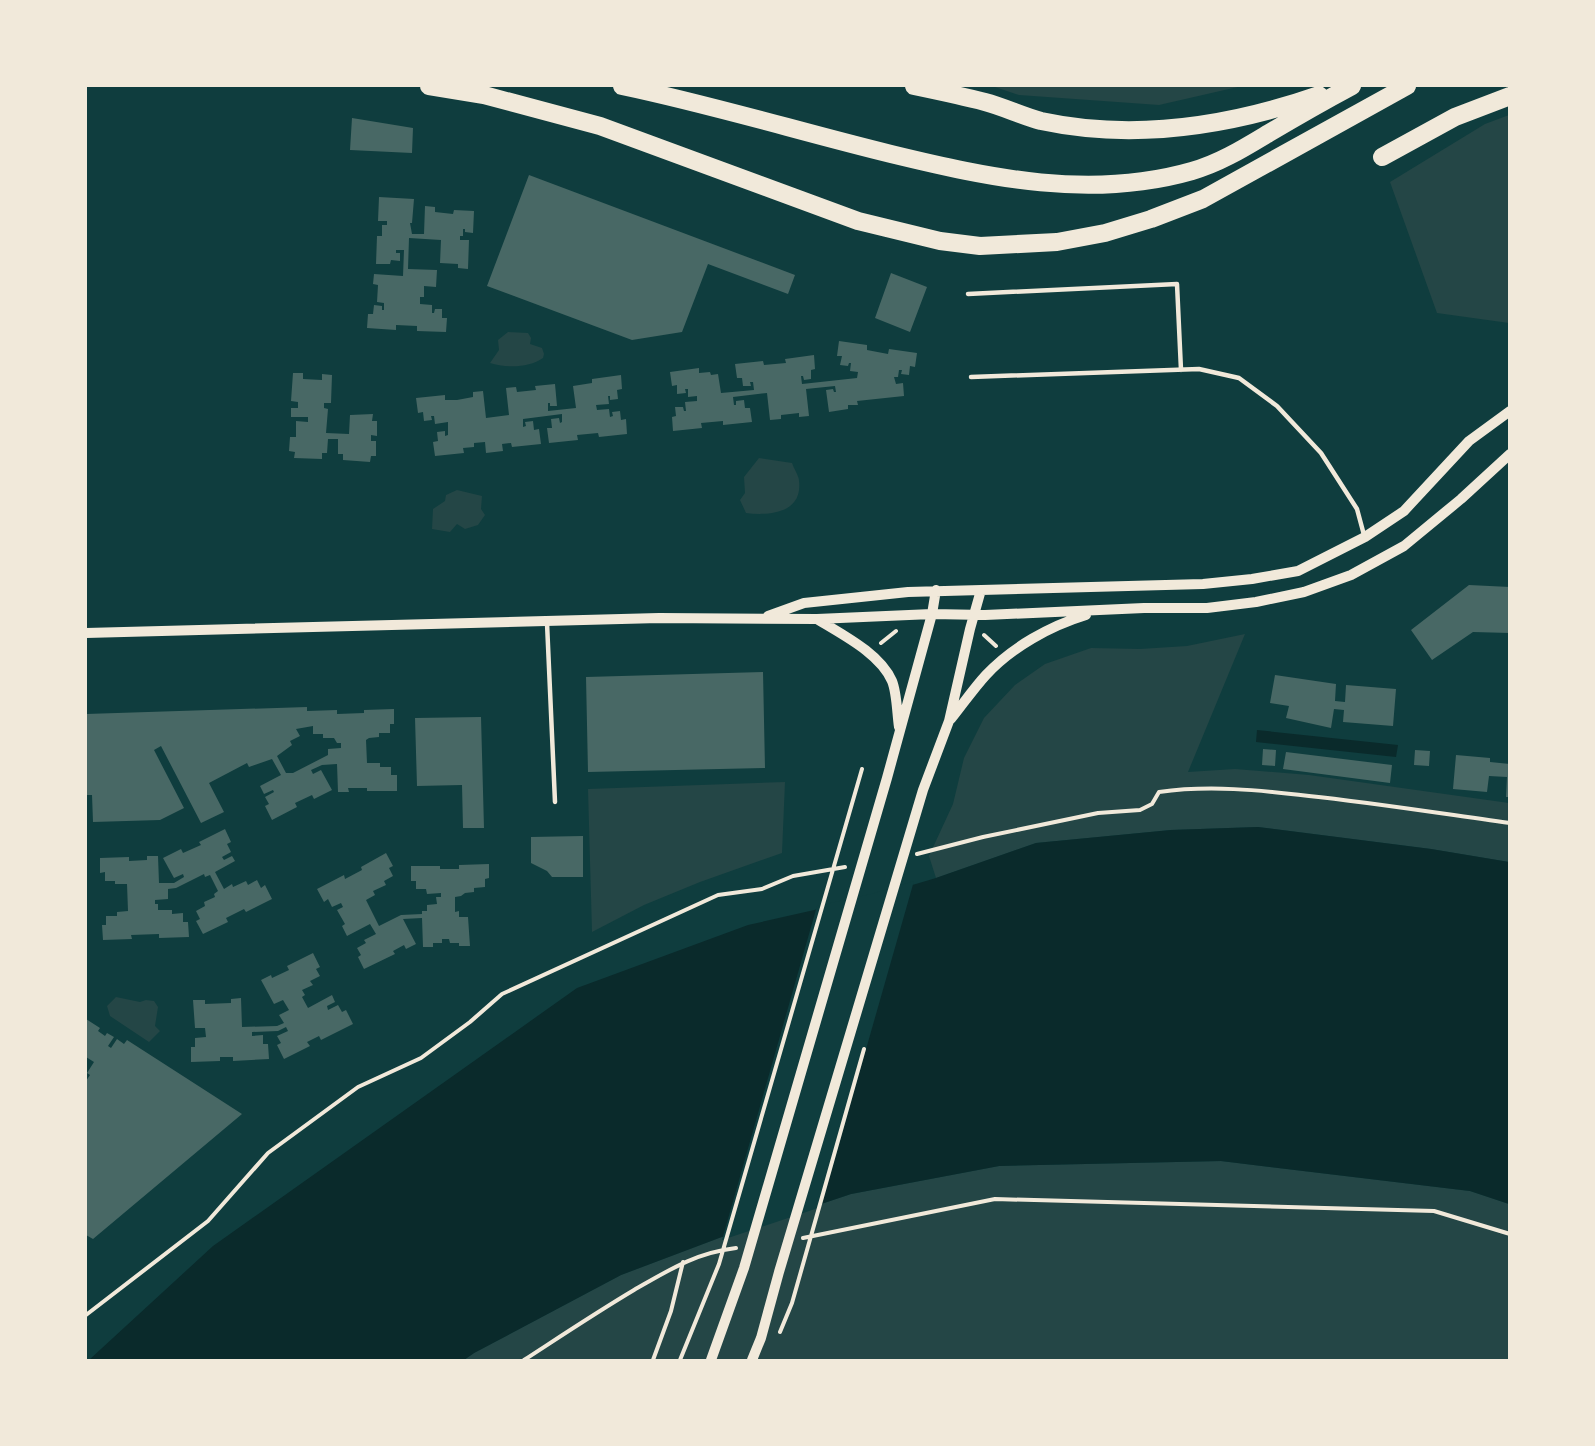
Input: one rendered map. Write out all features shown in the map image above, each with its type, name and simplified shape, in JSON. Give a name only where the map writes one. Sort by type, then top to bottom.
[{"type":"highway","points":[[429,86],[484,95],[600,126],[858,221],[940,241],[981,246],[1057,242],[1105,233],[1151,219],[1203,199],[1407,86]]},
{"type":"highway","points":[[622,86],[940,166],[1003,179],[1085,186],[1124,184],[1161,178],[1221,161],[1352,86]]},
{"type":"highway","points":[[914,86],[986,102],[1040,120],[1094,129],[1132,130],[1218,123],[1286,106],[1346,86]]},
{"type":"highway","points":[[1382,157],[1455,117],[1509,96]]},
{"type":"street","points":[[762,618],[804,603],[936,590],[981,591],[1203,584],[1298,571],[1365,537],[1404,512],[1469,441],[1509,411]]},
{"type":"street","points":[[86,633],[547,623],[659,618],[817,619],[932,614],[975,615],[1144,608],[1207,608],[1256,602],[1304,592],[1351,575],[1404,546],[1461,499],[1509,453]]},
{"type":"street","points":[[711,1360],[744,1268],[900,730],[932,614],[936,590]]},
{"type":"street","points":[[752,1360],[761,1338],[923,790],[949,721],[981,591]]},
{"type":"street","points":[[949,721],[987,674],[1018,647],[1065,622],[1099,611]]},
{"type":"street","points":[[817,619],[854,642],[877,661],[892,681],[900,730]]},
{"type":"lane","points":[[968,294],[1177,284],[1181,370]]},
{"type":"lane","points":[[971,377],[1198,369],[1239,378],[1277,406],[1320,453],[1357,509],[1365,537]]},
{"type":"lane","points":[[547,623],[555,802]]},
{"type":"path","points":[[876,648],[900,628]]},
{"type":"path","points":[[981,633],[997,647]]},
{"type":"path","points":[[680,1360],[719,1264],[862,769]]},
{"type":"path","points":[[910,855],[1098,813],[1140,810],[1152,804],[1158,792],[1193,787],[1262,790],[1509,823]]},
{"type":"path","points":[[86,1316],[208,1221],[268,1153],[358,1087],[421,1058],[470,1022],[502,994],[718,896],[762,889],[794,876],[849,867]]},
{"type":"path","points":[[828,1234],[994,1199],[1434,1211],[1509,1234]]},
{"type":"path","points":[[524,1360],[594,1314],[683,1262],[671,1311],[653,1360]]},
{"type":"path","points":[[777,1341],[800,1275]]},
{"type":"shaded area","points":[[992,86],[1242,86],[1159,105],[1019,95]]},
{"type":"shaded area","points":[[1509,115],[1509,323],[1437,313],[1390,182],[1485,124]]},
{"type":"shaded area","points":[[508,332],[528,333],[531,338],[530,344],[542,348],[543,358],[531,364],[517,366],[490,363],[499,350],[498,340]]},
{"type":"shaded area","points":[[759,458],[792,463],[799,481],[799,492],[796,500],[783,510],[765,514],[746,513],[740,500],[745,493],[744,477]]},
{"type":"shaded area","points":[[457,490],[482,496],[481,509],[485,515],[478,525],[465,529],[457,524],[450,532],[432,529],[433,509],[445,501],[446,495]]},
{"type":"shaded area","points":[[1245,634],[1188,772],[1235,769],[1309,775],[1509,803],[1509,862],[1431,849],[1258,827],[1171,830],[1036,843],[936,878],[929,856],[953,804],[964,758],[984,718],[1015,685],[1045,664],[1091,648],[1140,649],[1187,646]]},
{"type":"shaded area","points":[[1257,730],[1398,745],[1396,757],[1256,742]]},
{"type":"shaded area","points":[[785,782],[782,853],[644,905],[592,932],[588,789]]},
{"type":"shaded area","points":[[1258,827],[1431,849],[1509,862],[1509,1204],[1470,1191],[1221,1161],[999,1166],[851,1194],[719,1238],[621,1275],[464,1360],[89,1360],[213,1246],[577,988],[748,925],[872,897],[936,878],[1036,843],[1171,830]]},
{"type":"shaded area","points":[[116,997],[140,1002],[154,1001],[158,1007],[155,1026],[160,1031],[149,1042],[110,1016],[107,1006]]},
{"type":"shaded area","points":[[1221,1161],[1470,1191],[1509,1204],[1509,1360],[464,1360],[621,1275],[719,1238],[851,1194],[999,1166]]},
{"type":"pier","points":[[914,881],[821,1207],[722,1240],[817,906],[871,894]]},
{"type":"building","points":[[352,118],[413,128],[412,153],[350,150]]},
{"type":"building","points":[[529,175],[795,275],[788,294],[708,264],[682,332],[632,340],[487,286]]},
{"type":"building","points":[[379,197],[414,199],[412,223],[410,223],[412,234],[424,234],[425,206],[435,207],[435,212],[453,214],[454,210],[474,211],[473,233],[465,232],[463,229],[463,236],[460,236],[460,240],[469,240],[468,269],[458,268],[458,264],[440,263],[441,240],[409,238],[408,269],[437,270],[436,287],[424,286],[424,297],[420,297],[420,304],[432,305],[432,313],[435,309],[442,309],[442,318],[447,318],[446,332],[417,331],[417,326],[396,325],[396,330],[367,328],[368,314],[373,314],[374,305],[382,306],[384,310],[384,303],[377,302],[378,285],[373,284],[374,274],[403,276],[404,250],[396,250],[396,253],[400,253],[400,261],[391,260],[390,264],[376,264],[377,236],[382,236],[382,225],[387,225],[387,221],[378,221]]},
{"type":"building","points":[[891,273],[927,287],[910,332],[875,318]]},
{"type":"building","points":[[839,341],[867,345],[867,350],[888,354],[889,349],[917,353],[915,367],[910,366],[909,375],[901,374],[902,370],[899,370],[898,377],[894,377],[896,384],[903,383],[904,396],[857,401],[858,405],[848,405],[848,409],[829,412],[826,390],[833,389],[836,392],[835,386],[806,389],[809,416],[799,417],[799,413],[781,415],[781,419],[770,420],[767,393],[733,397],[734,405],[736,401],[744,400],[745,408],[750,408],[752,422],[723,425],[723,421],[701,423],[702,428],[673,431],[672,417],[676,416],[675,407],[683,407],[686,411],[685,402],[697,401],[697,396],[688,397],[688,389],[685,389],[686,393],[677,394],[677,385],[672,386],[670,372],[699,368],[699,373],[718,374],[721,393],[754,390],[753,382],[750,382],[751,386],[743,386],[742,378],[737,378],[735,364],[763,361],[764,365],[786,363],[785,359],[814,355],[815,369],[811,370],[811,379],[804,380],[801,376],[802,384],[857,378],[858,372],[850,371],[851,363],[848,366],[840,365],[842,356],[837,356]]},
{"type":"building","points":[[293,373],[303,373],[303,379],[322,380],[322,374],[332,375],[331,403],[324,403],[324,408],[328,409],[326,433],[349,434],[350,415],[373,414],[372,421],[377,421],[377,436],[371,435],[371,441],[376,441],[376,456],[371,456],[370,462],[343,460],[343,454],[338,454],[338,439],[328,439],[327,453],[322,453],[322,459],[294,458],[295,452],[289,451],[290,437],[296,437],[296,421],[308,422],[308,417],[291,417],[291,408],[298,408],[298,402],[291,401]]},
{"type":"building","points":[[621,375],[622,389],[617,390],[618,399],[610,400],[608,396],[609,404],[596,405],[597,410],[609,409],[610,417],[613,416],[612,412],[620,411],[621,420],[626,419],[627,434],[599,437],[598,433],[577,435],[578,440],[549,443],[547,428],[552,428],[551,419],[559,418],[560,423],[562,414],[523,419],[523,427],[526,426],[525,422],[533,421],[534,430],[539,429],[541,444],[512,447],[511,443],[502,444],[503,451],[486,453],[485,442],[474,443],[474,447],[463,448],[464,453],[435,456],[433,442],[438,441],[437,432],[445,431],[445,436],[448,435],[448,422],[435,424],[434,416],[431,416],[432,420],[424,421],[423,412],[418,413],[416,398],[445,395],[445,400],[457,400],[473,397],[473,392],[483,391],[486,418],[509,415],[506,388],[516,387],[517,392],[536,390],[535,386],[555,384],[557,406],[550,406],[548,403],[548,411],[576,408],[573,386],[592,383],[592,379]]},
{"type":"building","points":[[1469,585],[1510,587],[1510,633],[1473,632],[1432,660],[1411,630]]},
{"type":"building","points":[[763,672],[765,768],[588,772],[586,677]]},
{"type":"building","points":[[1275,675],[1336,684],[1335,701],[1345,702],[1346,685],[1396,689],[1393,726],[1343,722],[1344,710],[1334,709],[1331,728],[1286,718],[1289,706],[1270,703]]},
{"type":"building","points":[[307,707],[307,711],[337,710],[337,714],[394,709],[394,724],[390,724],[390,733],[379,733],[379,737],[366,740],[367,763],[380,763],[380,767],[391,767],[391,775],[397,775],[397,791],[367,791],[367,788],[348,788],[349,792],[338,792],[337,764],[322,765],[311,770],[313,774],[321,770],[332,790],[314,799],[312,795],[295,803],[297,807],[272,820],[265,806],[269,804],[265,797],[274,792],[273,790],[264,794],[260,786],[281,775],[272,759],[249,767],[247,763],[209,783],[224,812],[201,823],[161,746],[154,750],[184,808],[160,820],[93,822],[92,795],[86,795],[86,714]],"holes":[[[313,726],[313,734],[323,734],[323,738],[334,738],[337,743],[341,743],[341,748],[328,749],[328,755],[293,773],[286,773],[277,756],[292,745],[290,741],[300,736],[296,729]]]},
{"type":"building","points":[[481,717],[484,828],[463,828],[462,785],[417,786],[415,718]]},
{"type":"building","points":[[1263,749],[1276,750],[1275,766],[1262,765]]},
{"type":"building","points":[[1415,750],[1430,751],[1429,766],[1414,765]]},
{"type":"building","points":[[1286,752],[1392,765],[1390,783],[1283,769]]},
{"type":"building","points":[[1456,755],[1490,758],[1490,762],[1510,764],[1510,797],[1506,797],[1507,777],[1489,776],[1487,792],[1453,789]]},
{"type":"building","points":[[225,829],[231,842],[227,844],[231,852],[222,857],[224,860],[232,856],[235,861],[215,872],[224,889],[232,884],[233,887],[246,881],[248,885],[257,880],[261,888],[265,885],[272,899],[246,912],[244,909],[226,918],[228,922],[203,934],[196,921],[200,919],[196,911],[205,906],[204,902],[215,897],[214,894],[218,891],[210,875],[205,877],[204,874],[176,888],[168,889],[168,899],[155,900],[158,910],[172,910],[172,914],[183,913],[183,922],[188,922],[189,937],[159,938],[159,934],[131,935],[132,939],[103,940],[102,925],[106,925],[106,916],[117,916],[117,912],[128,911],[127,884],[105,881],[105,872],[100,873],[100,858],[129,857],[129,861],[147,860],[147,856],[158,856],[159,883],[174,883],[184,877],[183,874],[174,878],[163,858],[181,849],[183,853],[201,845],[199,842]]},
{"type":"building","points":[[583,836],[583,877],[552,877],[547,871],[531,863],[531,837]]},
{"type":"building","points":[[386,853],[393,866],[389,868],[393,876],[384,881],[386,885],[373,891],[375,895],[366,900],[379,926],[401,915],[422,914],[422,911],[427,911],[427,905],[437,904],[436,897],[441,897],[441,893],[427,894],[426,889],[416,889],[416,881],[411,881],[411,866],[440,866],[440,869],[459,869],[459,865],[489,864],[489,878],[485,879],[485,887],[474,888],[474,892],[455,897],[455,912],[459,911],[459,917],[468,917],[470,946],[459,946],[459,943],[450,943],[449,939],[442,939],[442,943],[433,943],[433,947],[423,947],[422,918],[403,919],[416,944],[406,949],[404,945],[393,951],[395,954],[364,969],[358,957],[361,955],[357,948],[366,943],[364,940],[376,934],[370,924],[347,936],[342,926],[345,924],[337,910],[343,907],[341,903],[332,907],[328,899],[324,902],[317,889],[344,875],[345,879]]},
{"type":"building","points":[[313,953],[320,967],[316,969],[320,976],[310,981],[313,985],[302,990],[305,995],[302,997],[308,1008],[332,995],[335,1002],[327,1006],[328,1010],[338,1005],[342,1012],[346,1010],[353,1024],[321,1040],[319,1036],[307,1042],[310,1046],[284,1059],[277,1045],[281,1043],[277,1036],[288,1031],[286,1027],[278,1031],[252,1032],[252,1036],[263,1035],[263,1044],[268,1044],[269,1059],[233,1061],[233,1057],[220,1057],[220,1061],[191,1062],[191,1047],[195,1047],[195,1038],[206,1037],[205,1028],[195,1028],[193,1000],[205,1000],[205,1004],[231,1003],[231,999],[241,998],[242,1027],[277,1026],[284,1023],[279,1015],[289,1010],[283,1000],[274,1004],[261,980],[271,975],[272,978],[289,970],[287,966]]},
{"type":"building","points":[[86,1019],[100,1028],[98,1031],[105,1036],[107,1033],[114,1037],[108,1046],[111,1048],[117,1039],[124,1044],[127,1040],[242,1114],[93,1239],[86,1235],[86,1081],[90,1075],[87,1073],[94,1062],[86,1057]]}]
